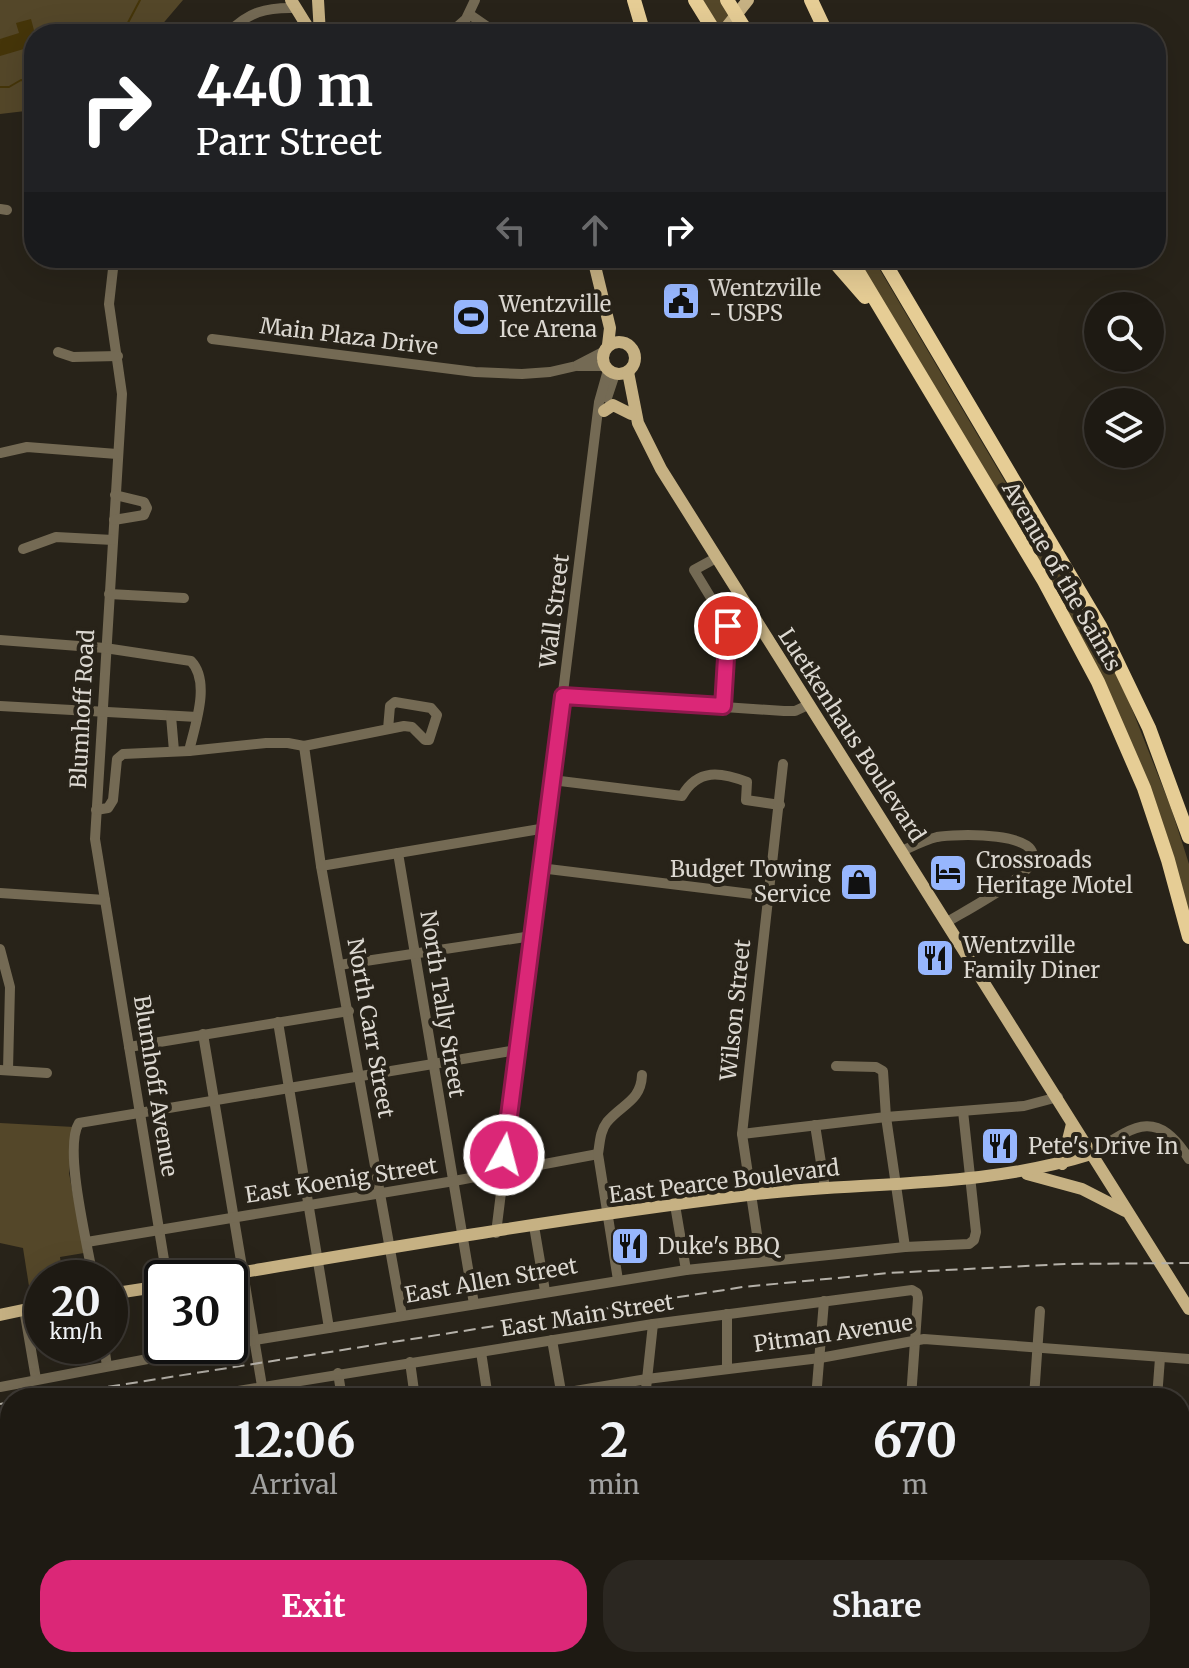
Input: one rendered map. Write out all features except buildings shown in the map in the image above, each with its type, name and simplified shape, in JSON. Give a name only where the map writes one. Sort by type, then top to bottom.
[{"type":"highway","points":[[634,0],[641,24]]},
{"type":"highway","points":[[695,0],[711,24]]},
{"type":"highway","points":[[727,0],[742,24]]},
{"type":"highway","points":[[811,0],[822,24]]},
{"type":"highway","points":[[840,268],[893,330]]},
{"type":"highway","name":"Avenue of the Saints","points":[[856,268],[1044,581],[1098,682],[1144,788],[1189,937]]},
{"type":"highway","name":"Avenue of the Saints","points":[[888,268],[1100,626],[1149,728],[1189,837]]},
{"type":"main road","points":[[318,0],[319,24]]},
{"type":"main road","points":[[727,24],[748,0]]},
{"type":"main road","points":[[293,4],[306,24]]},
{"type":"main road","points":[[596,268],[610,328],[606,349],[615,371],[634,366],[635,352],[624,342],[598,268]]},
{"type":"main road","points":[[606,349],[624,342]]},
{"type":"main road","name":"Luetkenhaus Boulevard","points":[[615,371],[661,469],[1189,1309]]},
{"type":"main road","points":[[601,417],[613,405],[635,419]]},
{"type":"main road","points":[[1062,1164],[1072,1124]]},
{"type":"main road","name":"East Pearce Boulevard","points":[[248,1271],[608,1214],[751,1195],[1023,1173],[1091,1154]]},
{"type":"main road","points":[[1023,1173],[1082,1189],[1127,1212]]},
{"type":"main road","points":[[0,1315],[24,1309]]},
{"type":"street","points":[[459,24],[469,14],[475,0]]},
{"type":"street","points":[[238,24],[267,4],[293,4]]},
{"type":"street","points":[[469,14],[484,24]]},
{"type":"street","name":"Blumhoff Road","points":[[105,900],[95,839],[122,394],[109,304],[113,269]]},
{"type":"street","name":"Main Plaza Drive","points":[[212,339],[475,372],[543,373],[576,366],[606,349]]},
{"type":"street","points":[[58,352],[73,357],[118,356]]},
{"type":"street","name":"Main Plaza Drive","points":[[576,366],[615,371]]},
{"type":"street","name":"Wall Street","points":[[496,1233],[540,868],[601,417],[599,402],[615,371]]},
{"type":"street","points":[[0,453],[27,447],[117,454]]},
{"type":"street","points":[[114,520],[144,515],[147,508],[144,502],[115,495]]},
{"type":"street","points":[[23,549],[56,537],[113,540]]},
{"type":"street","points":[[716,558],[694,570],[728,626],[723,706]]},
{"type":"street","points":[[109,594],[184,598]]},
{"type":"street","points":[[0,640],[105,648],[191,661],[200,675],[197,717],[189,751]]},
{"type":"street","points":[[563,696],[795,711],[808,705]]},
{"type":"street","points":[[96,810],[108,808],[113,800],[117,759],[123,754],[266,743],[304,746],[404,726],[412,727],[425,740],[429,740],[437,715],[431,708],[395,702],[390,706],[388,729]]},
{"type":"street","points":[[0,706],[197,717]]},
{"type":"street","points":[[171,716],[174,751]]},
{"type":"street","name":"North Carr Street","points":[[304,746],[321,866],[402,1316]]},
{"type":"street","name":"Wilson Street","points":[[761,1261],[742,1134],[783,764]]},
{"type":"street","points":[[552,780],[682,796],[690,782],[712,774],[723,775],[747,782],[746,800],[780,805]]},
{"type":"street","points":[[321,866],[546,828]]},
{"type":"street","points":[[902,851],[939,836],[983,836],[1019,841],[1030,852],[1032,860],[1029,867],[1018,878],[947,922]]},
{"type":"street","name":"North Tally Street","points":[[398,853],[474,1304]]},
{"type":"street","points":[[540,868],[768,896]]},
{"type":"street","points":[[0,893],[105,900]]},
{"type":"street","name":"Blumhoff Avenue","points":[[105,900],[164,1260]]},
{"type":"street","points":[[339,965],[532,936]]},
{"type":"street","points":[[0,949],[10,987],[4,1070],[47,1073]]},
{"type":"street","points":[[129,1047],[349,1011]]},
{"type":"street","points":[[278,1022],[329,1328]]},
{"type":"street","points":[[203,1034],[240,1260]]},
{"type":"street","points":[[90,1260],[75,1173],[76,1127],[85,1121],[517,1050]]},
{"type":"street","points":[[836,1066],[876,1067],[883,1071],[886,1117],[905,1247]]},
{"type":"street","points":[[618,1280],[598,1154],[601,1133],[608,1120],[620,1112],[641,1087],[642,1075]]},
{"type":"street","points":[[742,1134],[886,1117],[1024,1106],[1058,1097]]},
{"type":"street","points":[[963,1111],[969,1177]]},
{"type":"street","points":[[815,1125],[825,1188]]},
{"type":"street","name":"East Pearce Boulevard","points":[[1091,1154],[1137,1127],[1152,1126],[1173,1136],[1189,1159]]},
{"type":"street","name":"East Koenig Street","points":[[87,1242],[598,1154]]},
{"type":"street","name":"East Allen Street","points":[[248,1341],[686,1270],[905,1247],[969,1244],[976,1232],[969,1177]]},
{"type":"street","points":[[675,1205],[686,1270]]},
{"type":"street","points":[[534,1226],[545,1291]]},
{"type":"street","name":"East Main Street","points":[[247,1388],[653,1324],[905,1291],[917,1293],[916,1341]]},
{"type":"street","points":[[817,1388],[824,1301]]},
{"type":"street","points":[[248,1309],[262,1388]]},
{"type":"street","points":[[1035,1388],[1040,1311]]},
{"type":"street","points":[[727,1314],[727,1368]]},
{"type":"street","points":[[646,1388],[653,1324]]},
{"type":"street","name":"Pitman Avenue","points":[[602,1388],[647,1379],[820,1358],[924,1339],[1189,1359]]},
{"type":"street","points":[[552,1340],[561,1388]]},
{"type":"street","points":[[912,1388],[916,1341]]},
{"type":"street","points":[[481,1352],[486,1388]]},
{"type":"street","points":[[0,1387],[144,1357]]},
{"type":"street","points":[[1158,1388],[1160,1358]]},
{"type":"street","points":[[410,1362],[414,1388]]},
{"type":"street","points":[[33,1364],[36,1379]]},
{"type":"street","points":[[338,1373],[340,1388]]},
{"type":"shaded area","points":[[0,0],[183,0],[163,24],[24,24],[24,111],[0,114]]},
{"type":"shaded area","points":[[700,0],[722,0],[736,24],[715,24]]},
{"type":"shaded area","points":[[31,19],[32,24],[24,24],[24,49],[0,56],[0,39],[19,33],[16,23]]},
{"type":"shaded area","points":[[861,268],[879,268],[1100,642],[1128,699],[1171,808],[1189,864],[1189,919],[1118,713]]},
{"type":"shaded area","points":[[0,1123],[74,1127],[69,1173],[84,1253],[60,1257],[60,1260],[25,1260],[23,1248],[0,1243]]},
{"type":"waterway","points":[[127,24],[140,0]]},
{"type":"waterway","points":[[0,87],[24,81]]},
{"type":"railway","points":[[101,1388],[743,1287],[889,1273],[1065,1264],[1189,1263]]},
{"type":"place","name":"Wentzville - USPS","points":[[681,301]]},
{"type":"place","name":"Wentzville Ice Arena","points":[[471,317]]},
{"type":"place","name":"Crossroads Heritage Motel","points":[[948,873]]},
{"type":"place","name":"Budget Towing Service","points":[[859,882]]},
{"type":"place","name":"Wentzville Family Diner","points":[[935,958]]},
{"type":"place","name":"Pete's Drive In","points":[[1000,1146]]},
{"type":"place","name":"Duke's BBQ","points":[[630,1246]]},
{"type":"route","points":[[504,1155],[563,696],[723,706],[728,626]]}]
